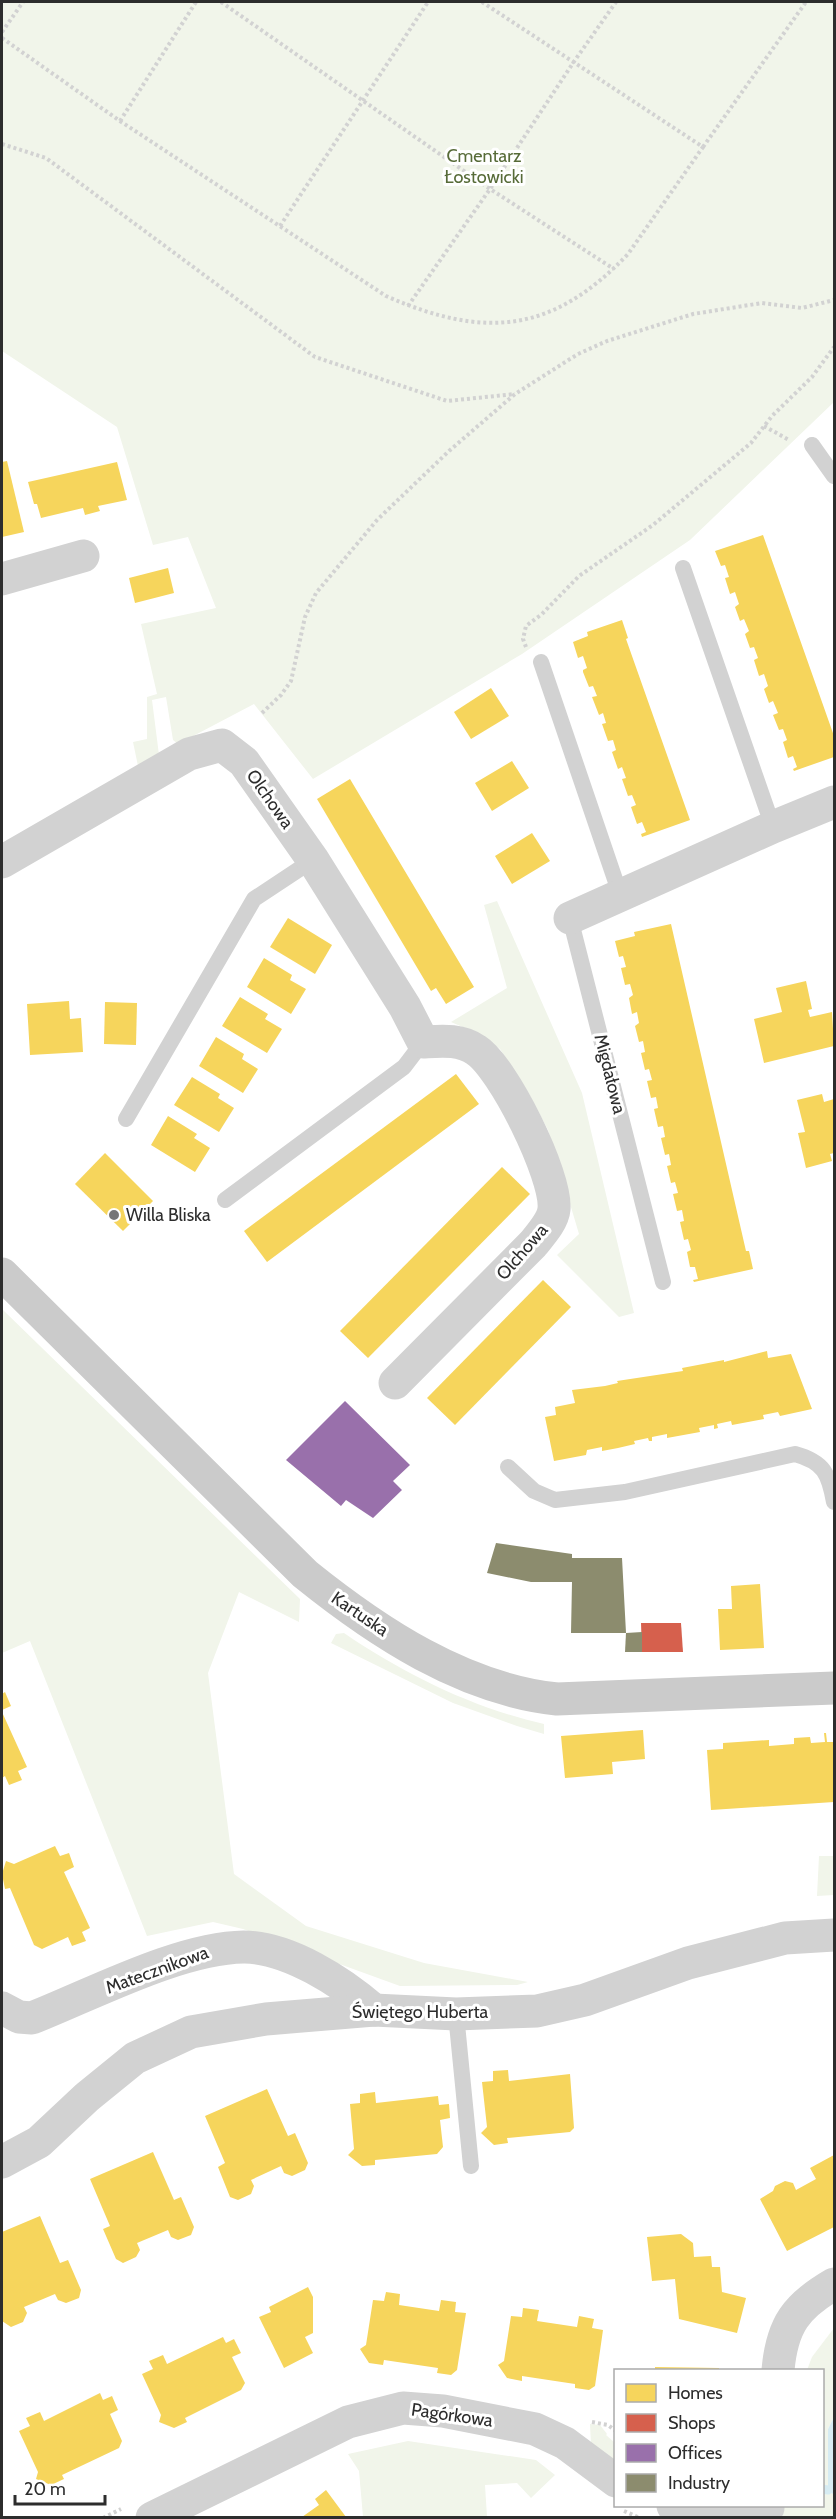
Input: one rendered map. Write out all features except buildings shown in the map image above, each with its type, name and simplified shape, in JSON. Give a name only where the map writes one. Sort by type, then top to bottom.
[{"type":"street","points":[[2,579],[83,555]]},
{"type":"street","name":"Olchowa","points":[[2,862],[189,754],[222,746],[244,762],[313,860],[405,1007],[423,1042],[445,1040],[464,1043],[491,1062],[520,1111],[541,1158],[554,1209],[546,1227],[534,1244],[395,1383]]},
{"type":"street","name":"Migdałowa","points":[[570,918],[834,802]]},
{"type":"street","name":"Kartuska","points":[[2,1274],[305,1574],[361,1616],[454,1670],[507,1690],[533,1697],[557,1699],[834,1688]]},
{"type":"street","name":"Świętego Huberta","points":[[2,2162],[39,2142],[87,2097],[135,2058],[191,2032],[266,2019],[374,2010],[456,2014],[537,2011],[585,2000],[688,1963],[785,1938],[834,1935]]},
{"type":"street","name":"Matecznikowa","points":[[2,2008],[19,2017],[32,2018],[151,1970],[208,1950],[246,1947],[272,1951],[328,1975],[374,2010]]},
{"type":"street","points":[[778,2369],[784,2338],[793,2318],[810,2299],[834,2284]]},
{"type":"street","name":"Pagórkowa","points":[[152,2517],[348,2422],[403,2408],[443,2411],[535,2428],[565,2443],[614,2492]]},
{"type":"street","points":[[684,2507],[716,2513],[768,2510]]},
{"type":"lane","points":[[812,445],[834,476]]},
{"type":"lane","points":[[683,568],[773,827]]},
{"type":"lane","points":[[541,662],[621,897]]},
{"type":"lane","points":[[126,1119],[254,899],[313,860]]},
{"type":"lane","name":"Migdałowa","points":[[570,918],[663,1282]]},
{"type":"lane","points":[[225,1200],[404,1067],[423,1042]]},
{"type":"lane","points":[[508,1467],[534,1491],[555,1500],[625,1491],[795,1454],[820,1464],[830,1481],[834,1502]]},
{"type":"lane","points":[[456,2014],[471,2166]]},
{"type":"path","points":[[2,32],[23,2]]},
{"type":"path","points":[[120,121],[196,2]]},
{"type":"path","points":[[221,2],[490,189],[614,269]]},
{"type":"path","points":[[280,226],[361,100],[428,2]]},
{"type":"path","points":[[482,2],[703,147]]},
{"type":"path","points":[[408,306],[616,2]]},
{"type":"path","points":[[2,38],[120,121],[386,296],[432,315],[492,323],[518,322],[550,312],[586,291],[614,269],[628,254],[805,3],[798,2]]},
{"type":"path","points":[[2,144],[46,158],[315,357],[447,401],[515,394]]},
{"type":"path","points":[[262,713],[281,695],[291,681],[305,617],[316,593],[377,520],[448,451],[515,394],[578,354],[607,340],[693,314],[762,303],[802,308],[834,300]]},
{"type":"path","points":[[541,662],[526,648],[523,639],[526,626],[542,614],[579,576],[653,525],[751,443],[772,416],[812,377],[834,347]]},
{"type":"green space","name":"Cmentarz Łostowicki","points":[[2,2],[834,2],[834,402],[690,540],[522,654],[313,779],[254,704],[178,744],[173,740],[166,697],[152,700],[159,755],[138,766],[133,742],[147,739],[147,697],[157,694],[141,624],[216,608],[188,537],[153,545],[117,427],[2,351]]},
{"type":"green space","points":[[497,901],[582,1093],[634,1313],[619,1317],[557,1255],[579,1234],[548,1130],[528,1092],[500,1049],[481,1035],[451,1022],[507,988],[484,905]]},
{"type":"green space","points":[[2,1309],[300,1599],[299,1622],[239,1592],[208,1673],[234,1874],[306,1926],[424,1963],[528,1982],[517,1985],[400,1986],[243,1929],[213,1922],[147,1936],[30,1641],[2,1653]]},
{"type":"green space","points":[[344,1633],[415,1676],[440,1688],[491,1709],[544,1724],[544,1734],[453,1703],[331,1643],[336,1634]]},
{"type":"green space","points":[[819,1856],[834,1856],[834,1895],[817,1896]]},
{"type":"green space","points":[[834,2328],[834,2417],[828,2429],[828,2490],[834,2495],[834,2517],[783,2517],[782,2507],[824,2507],[824,2369],[807,2369],[812,2357]]},
{"type":"green space","points":[[590,2424],[600,2425],[614,2442],[614,2467],[591,2445]]},
{"type":"green space","points":[[408,2441],[536,2460],[555,2475],[531,2498],[517,2483],[485,2485],[487,2517],[363,2517],[359,2471],[348,2454]]},
{"type":"shaded area","points":[[834,2417],[834,2495],[828,2490],[828,2429]]},
{"type":"waterway","points":[[824,2489],[828,2490]]},
{"type":"place","name":"Willa Bliska","points":[[114,1215]]}]
